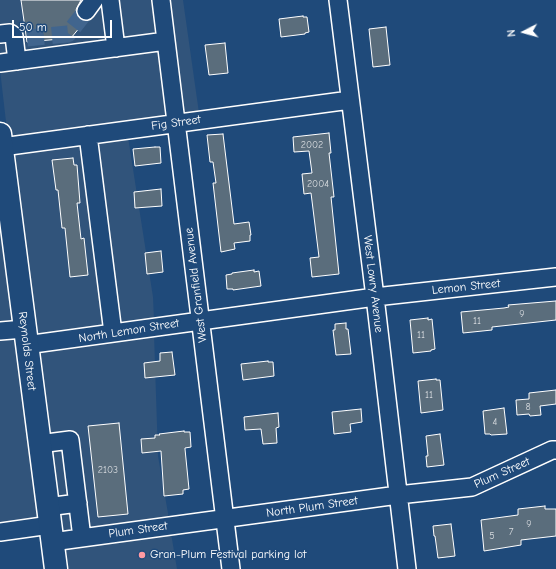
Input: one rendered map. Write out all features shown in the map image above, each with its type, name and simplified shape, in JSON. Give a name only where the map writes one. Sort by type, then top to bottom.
[{"type":"main road","name":"Reynolds Street","points":[[1,140],[25,337],[56,569]]},
{"type":"street","points":[[110,0],[116,48]]},
{"type":"street","name":"West Granfield Avenue","points":[[161,0],[231,569]]},
{"type":"street","name":"West Lowry Avenue","points":[[338,0],[407,569]]},
{"type":"street","points":[[14,37],[17,61]]},
{"type":"street","points":[[0,63],[166,41]]},
{"type":"street","name":"Fig Street","points":[[1,140],[88,135],[350,100]]},
{"type":"street","points":[[88,135],[113,333]]},
{"type":"street","name":"Lemon Street","points":[[375,297],[556,277]]},
{"type":"street","name":"North Lemon Street","points":[[25,337],[113,333],[375,297]]},
{"type":"street","points":[[0,331],[25,337]]},
{"type":"street","points":[[39,444],[70,440],[82,538]]},
{"type":"street","name":"Plum Street","points":[[398,495],[472,487],[552,450],[556,450]]},
{"type":"street","name":"North Plum Street","points":[[225,519],[398,495]]},
{"type":"street","points":[[50,525],[78,503]]},
{"type":"street","name":"Plum Street","points":[[0,532],[50,525],[82,538],[225,519]]},
{"type":"shaded area","points":[[0,0],[183,0],[199,113],[8,139],[0,70]]},
{"type":"shaded area","points":[[128,137],[153,297],[154,320],[33,338],[10,153]]},
{"type":"shaded area","points":[[0,197],[16,323],[0,324]]},
{"type":"shaded area","points":[[154,334],[158,456],[169,519],[59,534],[35,351]]},
{"type":"shaded area","points":[[17,336],[42,523],[0,528],[0,338]]},
{"type":"shaded area","points":[[171,533],[177,569],[64,569],[61,547]]},
{"type":"building","points":[[21,0],[81,0],[76,10],[80,19],[85,21],[71,38],[27,42]]},
{"type":"building","points":[[303,16],[307,17],[309,32],[305,34],[281,37],[279,19]]},
{"type":"building","points":[[386,27],[390,65],[373,67],[369,29]]},
{"type":"building","points":[[225,43],[228,73],[209,75],[205,45]]},
{"type":"building","points":[[329,133],[331,153],[329,153],[334,197],[331,197],[339,274],[312,277],[310,258],[319,257],[311,193],[304,194],[302,174],[312,173],[309,151],[294,152],[293,137]]},
{"type":"building","points":[[223,134],[234,224],[249,222],[251,235],[250,241],[234,243],[235,249],[221,252],[213,183],[216,183],[213,162],[210,162],[207,135]]},
{"type":"building","points":[[160,147],[161,163],[135,166],[133,149]]},
{"type":"building","points":[[73,158],[74,165],[77,165],[80,203],[77,203],[81,239],[84,238],[88,275],[70,277],[65,228],[62,228],[58,190],[56,190],[52,160]]},
{"type":"building","points":[[161,189],[162,206],[135,208],[134,192]]},
{"type":"building","points":[[161,251],[163,272],[147,274],[145,253]]},
{"type":"building","points":[[254,270],[254,272],[259,271],[261,286],[233,290],[227,289],[226,275]]},
{"type":"building","points":[[556,301],[556,320],[492,327],[492,330],[463,333],[461,312],[504,308],[509,307],[508,305]]},
{"type":"building","points":[[428,318],[428,320],[432,319],[435,349],[431,351],[413,353],[410,320]]},
{"type":"building","points":[[346,323],[351,354],[336,355],[333,330],[335,330],[335,324]]},
{"type":"building","points":[[172,352],[175,375],[145,378],[144,363],[160,361],[160,353]]},
{"type":"building","points":[[268,361],[273,362],[274,376],[243,380],[241,364]]},
{"type":"building","points":[[440,380],[443,410],[421,413],[418,381]]},
{"type":"building","points":[[556,390],[556,404],[540,406],[541,415],[517,415],[516,400],[529,399],[529,393]]},
{"type":"building","points":[[504,408],[507,434],[485,434],[483,411]]},
{"type":"building","points":[[361,409],[362,422],[350,424],[351,432],[334,434],[332,412]]},
{"type":"building","points":[[278,413],[279,427],[276,428],[277,443],[263,444],[261,429],[245,430],[244,417]]},
{"type":"building","points":[[119,423],[128,514],[98,517],[88,426]]},
{"type":"building","points":[[184,431],[190,432],[191,447],[185,448],[189,489],[183,490],[183,494],[164,496],[161,451],[142,453],[141,439],[155,438],[155,435],[160,435],[159,434]]},
{"type":"building","points":[[440,434],[444,465],[427,467],[426,456],[428,456],[426,436]]},
{"type":"building","points":[[545,506],[545,509],[556,509],[556,536],[521,540],[521,545],[484,551],[481,520],[518,515],[518,509]]},
{"type":"building","points":[[451,524],[455,556],[438,558],[433,526]]},
{"type":"tunnel","points":[[27,38],[68,34],[86,11]]},
{"type":"place","name":"Gran-Plum Festival parking lot","points":[[142,555]]}]
